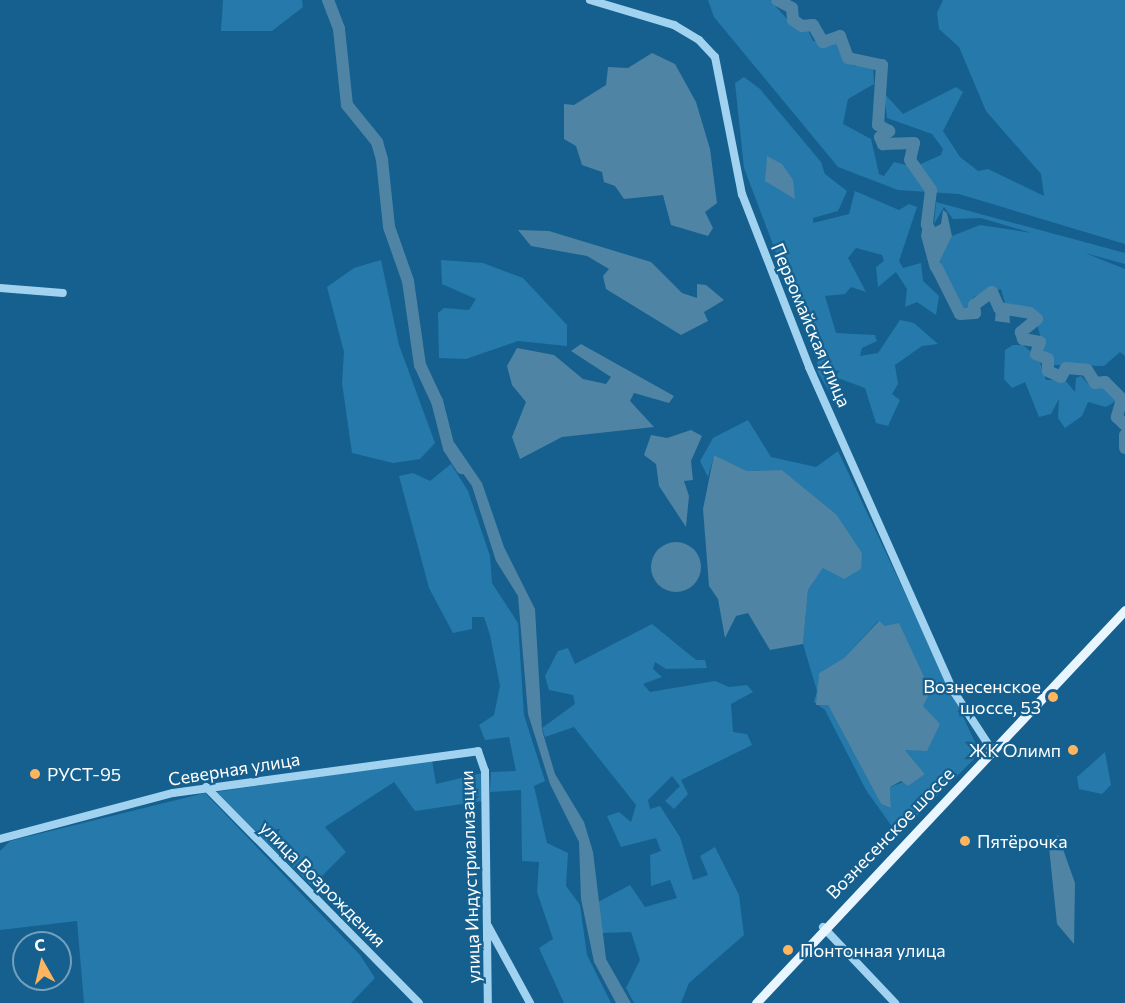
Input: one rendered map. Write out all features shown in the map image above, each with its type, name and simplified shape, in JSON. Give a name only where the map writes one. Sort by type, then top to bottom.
[{"type":"main road","name":"Вознесенское шоссе","points":[[756,1003],[823,927],[1125,609]]},
{"type":"street","name":"Первомайская улица","points":[[590,0],[674,25],[699,40],[715,57],[742,194],[809,367],[954,692],[992,750]]},
{"type":"street","points":[[0,288],[63,293]]},
{"type":"street","name":"Северная улица","points":[[0,839],[206,787],[478,751]]},
{"type":"street","name":"улица Индустриализации","points":[[478,751],[485,771],[488,1003]]},
{"type":"street","name":"улица Возрождения","points":[[206,787],[419,1003]]},
{"type":"street","points":[[488,924],[530,1003]]},
{"type":"street","points":[[823,927],[894,1003]]},
{"type":"shaded area","points":[[223,0],[302,0],[303,7],[272,31],[221,31]]},
{"type":"shaded area","points":[[708,0],[770,0],[796,29],[808,30],[813,41],[836,42],[854,66],[873,66],[874,84],[848,99],[843,124],[871,139],[879,174],[884,176],[894,162],[914,167],[941,155],[943,149],[932,134],[887,118],[884,93],[903,114],[956,87],[963,92],[943,131],[960,157],[978,171],[988,169],[1044,196],[1041,174],[986,111],[959,47],[939,29],[937,13],[943,0],[1125,0],[1125,244],[959,194],[898,190],[838,167],[714,17]]},
{"type":"shaded area","points":[[652,53],[675,64],[696,102],[710,149],[717,203],[705,212],[713,228],[708,236],[671,225],[663,195],[624,199],[615,186],[604,182],[602,172],[582,165],[576,146],[564,139],[564,104],[574,105],[606,85],[608,67],[628,68]]},
{"type":"shaded area","points":[[744,77],[760,89],[821,162],[825,174],[847,191],[838,211],[813,218],[813,223],[849,214],[855,191],[899,210],[909,204],[917,207],[899,261],[903,268],[921,263],[923,281],[939,296],[936,315],[917,302],[905,307],[907,289],[896,272],[878,287],[876,267],[884,261],[882,255],[856,248],[848,258],[866,292],[851,287],[845,294],[825,296],[836,333],[875,335],[877,341],[862,348],[860,356],[878,353],[900,320],[914,323],[938,344],[922,346],[895,365],[898,384],[892,394],[900,400],[888,426],[876,423],[865,388],[835,377],[841,396],[836,403],[817,371],[818,329],[802,321],[744,168],[735,83]]},
{"type":"shaded area","points":[[767,156],[782,164],[793,180],[795,199],[765,181]]},
{"type":"shaded area","points":[[936,202],[1125,253],[1125,264],[1085,253],[1125,269],[1125,356],[1120,352],[1104,366],[1054,365],[1044,350],[1033,309],[1005,303],[1001,289],[973,297],[971,308],[962,307],[938,265],[952,236],[980,225],[1032,233],[981,218],[953,219],[944,207],[934,224]]},
{"type":"shaded area","points":[[926,209],[935,227],[941,224],[943,210],[947,213],[952,236],[938,265],[945,281],[939,282],[930,269],[921,236]]},
{"type":"shaded area","points":[[518,230],[549,231],[651,262],[682,293],[697,298],[697,284],[706,285],[724,300],[704,312],[708,321],[681,335],[606,289],[603,276],[609,269],[587,256],[531,246]]},
{"type":"shaded area","points":[[381,260],[399,345],[435,443],[420,459],[393,463],[352,453],[342,383],[344,352],[327,287],[354,268]]},
{"type":"shaded area","points":[[441,260],[483,263],[523,278],[567,325],[567,346],[518,341],[466,359],[439,358],[438,313],[444,308],[469,310],[476,299],[442,284]]},
{"type":"shaded area","points":[[997,297],[1000,305],[1009,307],[1010,323],[995,321]]},
{"type":"shaded area","points":[[581,344],[674,396],[669,403],[634,393],[630,401],[654,427],[562,437],[520,459],[512,437],[526,402],[512,385],[507,366],[517,348],[554,355],[583,379],[606,384],[611,377],[571,351]]},
{"type":"shaded area","points":[[1013,345],[1023,345],[1039,359],[1046,380],[1065,380],[1075,392],[1076,378],[1081,376],[1091,387],[1107,386],[1116,401],[1106,407],[1088,402],[1082,416],[1065,428],[1058,418],[1059,399],[1051,414],[1039,417],[1025,382],[1012,388],[1004,379],[1005,350]]},
{"type":"shaded area","points":[[748,420],[771,457],[816,467],[838,451],[975,742],[974,759],[898,835],[866,790],[825,710],[818,705],[828,705],[881,804],[891,808],[890,787],[925,774],[905,750],[933,735],[940,724],[928,716],[878,621],[844,658],[819,673],[817,704],[814,702],[817,691],[803,644],[808,590],[823,568],[836,514],[782,470],[747,471],[714,455],[708,477],[700,461],[713,438]]},
{"type":"shaded area","points":[[691,430],[702,436],[691,461],[693,480],[684,481],[689,496],[686,527],[659,486],[656,464],[644,455],[651,435],[667,438]]},
{"type":"shaded area","points":[[454,442],[482,483],[504,547],[535,609],[542,730],[555,774],[584,822],[593,852],[606,959],[631,1003],[616,1003],[594,962],[581,899],[579,842],[550,784],[528,714],[518,596],[496,561],[472,486],[454,461]]},
{"type":"shaded area","points":[[714,455],[747,471],[782,470],[836,514],[862,553],[861,569],[844,579],[823,568],[808,590],[803,644],[770,650],[748,613],[736,616],[725,638],[718,599],[709,586],[703,509]]},
{"type":"shaded area","points":[[451,464],[468,491],[490,556],[492,583],[518,623],[524,715],[545,781],[534,786],[547,843],[568,853],[566,886],[580,905],[587,955],[611,1003],[564,1003],[539,948],[553,939],[537,892],[539,862],[522,861],[521,790],[490,792],[491,772],[516,771],[509,737],[485,740],[479,725],[494,715],[500,686],[490,635],[484,617],[472,617],[472,629],[453,633],[429,588],[399,476],[413,473],[430,481]]},
{"type":"shaded area","points":[[676,542],[685,544],[696,553],[701,567],[699,576],[690,587],[676,592],[667,590],[656,581],[651,567],[653,558],[662,547]]},
{"type":"shaded area","points":[[879,621],[885,626],[899,623],[925,679],[928,696],[923,706],[940,724],[927,751],[905,750],[925,774],[908,786],[901,781],[890,787],[891,808],[881,804],[828,705],[816,705],[819,673],[844,658]]},
{"type":"shaded area","points":[[652,624],[696,660],[705,660],[707,668],[666,669],[655,662],[653,669],[662,677],[643,684],[650,692],[715,681],[729,687],[747,685],[753,692],[731,704],[733,732],[747,734],[752,745],[681,780],[688,794],[674,809],[665,801],[680,786],[672,776],[648,800],[650,809],[660,806],[680,837],[693,880],[708,875],[700,856],[715,847],[739,895],[744,935],[689,983],[681,1003],[634,1003],[626,988],[640,960],[631,932],[602,933],[598,902],[630,885],[645,907],[677,898],[670,880],[651,886],[650,855],[661,851],[656,838],[621,847],[607,816],[619,812],[631,822],[636,805],[574,727],[545,737],[542,728],[575,704],[573,695],[549,690],[545,676],[558,651],[568,648],[575,664]]},
{"type":"shaded area","points":[[1105,752],[1111,785],[1102,794],[1079,789],[1077,777]]},
{"type":"shaded area","points":[[432,760],[436,784],[482,773],[483,801],[415,811],[394,782],[325,827],[346,852],[312,886],[216,792]]},
{"type":"shaded area","points":[[205,793],[360,955],[375,978],[351,1003],[84,1003],[77,921],[0,930],[0,851],[10,841]]},
{"type":"shaded area","points":[[1058,835],[1075,883],[1074,944],[1057,924],[1049,847]]},
{"type":"waterway","points":[[328,0],[339,29],[347,105],[377,142],[382,160],[389,227],[408,281],[420,365],[437,401],[449,448],[462,468]]},
{"type":"waterway","points":[[777,0],[792,8],[793,20],[802,26],[813,25],[823,42],[840,36],[848,58],[882,65],[878,125],[889,131],[880,137],[883,144],[914,143],[910,160],[931,190],[927,225]]},
{"type":"waterway","points":[[937,268],[960,314],[975,313],[974,305],[992,292],[999,308],[1030,313],[1037,319],[1021,332],[1023,339],[1040,342],[1036,354],[1048,359],[1048,371],[1061,377],[1066,368],[1087,370],[1095,383],[1105,382],[1122,399],[1117,417],[1125,425]]},
{"type":"waterway","points":[[1125,435],[1125,448]]},
{"type":"place","name":"Вознесенское шоссе, 53","points":[[1053,697]]},
{"type":"place","name":"ЖК Олимп","points":[[1073,750]]},
{"type":"place","name":"РУСТ-95","points":[[35,774]]},
{"type":"place","name":"Пятёрочка","points":[[965,841]]},
{"type":"place","name":"Понтонная улица","points":[[788,950]]}]
